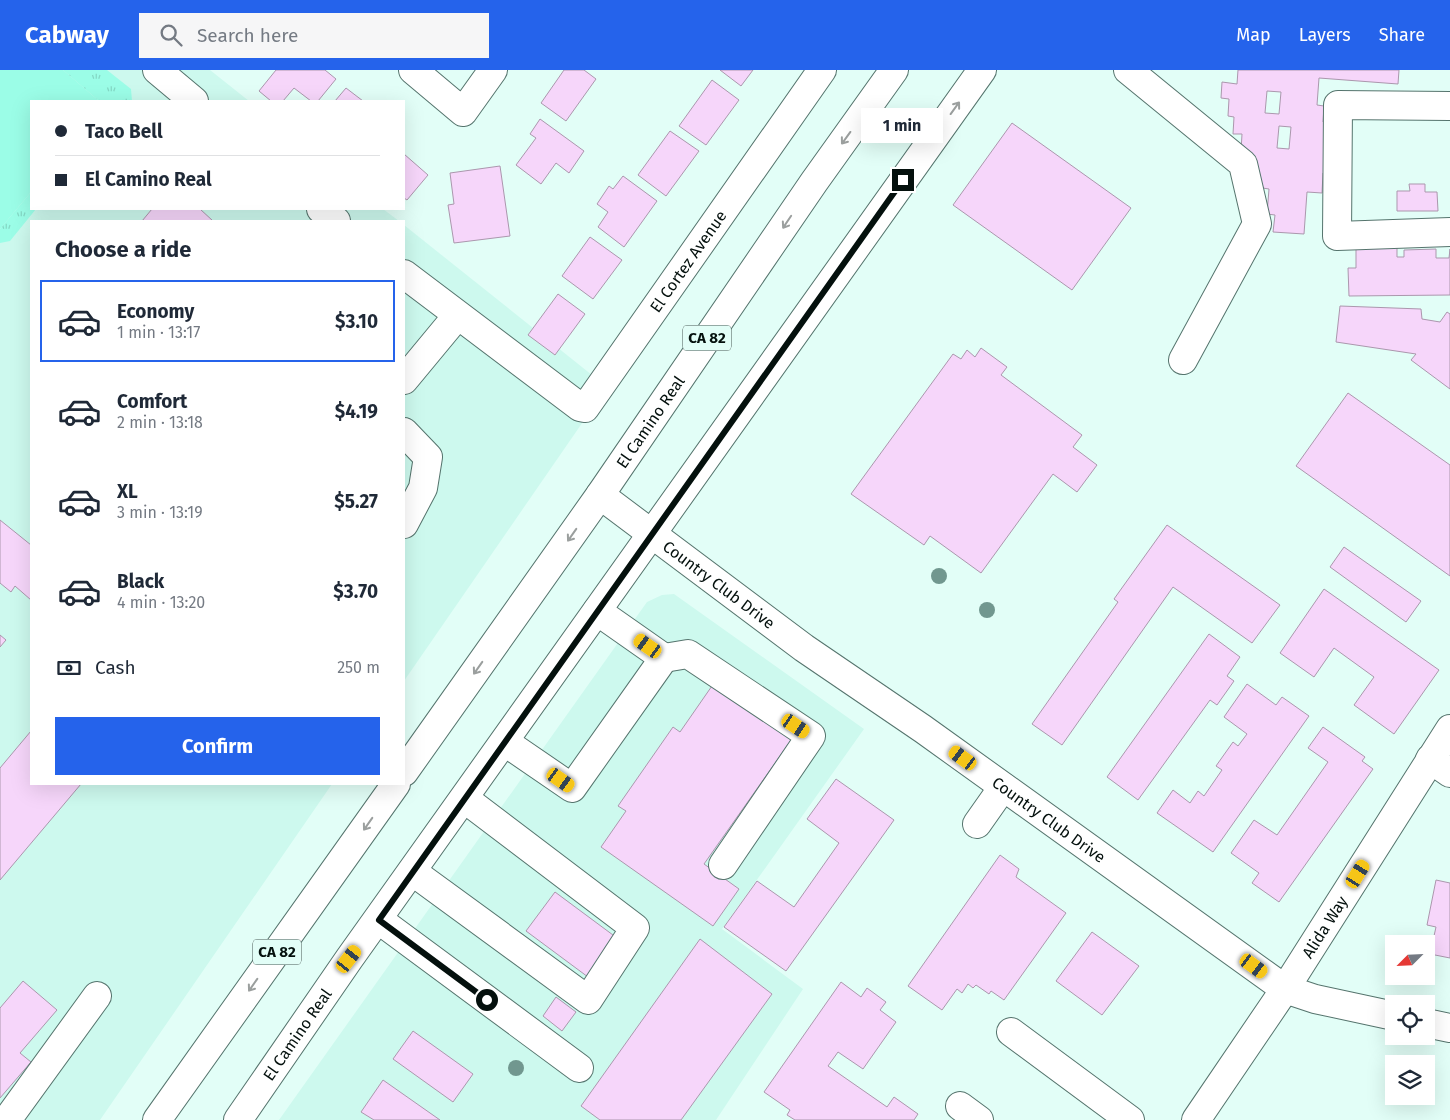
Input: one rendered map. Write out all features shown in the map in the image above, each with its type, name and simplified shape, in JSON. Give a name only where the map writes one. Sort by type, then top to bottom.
[{"type":"main road","points":[[157,70],[193,100]]},
{"type":"main road","points":[[413,70],[463,112],[493,70]]},
{"type":"main road","name":"El Cortez Avenue","points":[[457,316],[580,407],[585,408],[822,70]]},
{"type":"main road","name":"El Camino Real","points":[[405,771],[600,495],[814,182],[894,70]]},
{"type":"main road","name":"El Camino Real","points":[[238,1120],[349,959],[379,920],[982,70]]},
{"type":"main road","points":[[1128,70],[1243,164],[1257,224],[1183,360]]},
{"type":"main road","points":[[1450,106],[1338,105],[1337,236],[1450,232]]},
{"type":"main road","points":[[322,210],[335,220]]},
{"type":"main road","points":[[405,275],[457,316],[405,379]]},
{"type":"main road","points":[[405,433],[428,457],[423,488],[405,522]]},
{"type":"main road","name":"Country Club Drive","points":[[600,495],[804,648],[1003,787],[1285,989],[1315,999],[1385,1014]]},
{"type":"main road","points":[[597,611],[664,658],[688,654],[811,736],[723,865]]},
{"type":"main road","points":[[505,742],[572,788],[664,658]]},
{"type":"main road","name":"Alida Way","points":[[1204,1117],[1285,989],[1440,766],[1450,729]]},
{"type":"main road","name":"CA 82","points":[[158,1120],[395,785]]},
{"type":"main road","points":[[977,824],[1003,787]]},
{"type":"main road","points":[[413,872],[588,1000],[635,928],[465,799]]},
{"type":"main road","points":[[379,920],[580,1068]]},
{"type":"main road","points":[[7,1120],[97,996]]},
{"type":"main road","points":[[1435,1025],[1450,1028]]},
{"type":"main road","points":[[1011,1032],[1130,1120]]},
{"type":"shaded area","points":[[0,70],[210,70],[248,100],[30,100],[30,210],[384,210],[398,220],[30,220],[30,785],[331,785],[100,1120],[0,1120]]},
{"type":"shaded area","points":[[405,226],[607,387],[405,680]]},
{"type":"shaded area","points":[[674,594],[864,729],[722,929],[803,989],[716,1120],[279,1120],[647,602],[662,595]]},
{"type":"green space","points":[[0,70],[63,70],[98,100],[30,100],[30,193],[0,229]]},
{"type":"green space","points":[[63,70],[107,70],[131,89],[132,100],[98,100]]},
{"type":"green space","points":[[30,193],[30,210],[35,210],[10,241],[0,243],[0,229]]},
{"type":"building","points":[[276,70],[325,70],[336,79],[319,100],[310,100],[294,88],[284,100],[270,100],[259,91]]},
{"type":"building","points":[[564,70],[584,70],[596,79],[566,121],[541,103]]},
{"type":"building","points":[[720,70],[753,70],[741,86]]},
{"type":"building","points":[[1238,70],[1399,70],[1398,84],[1319,78],[1317,105],[1324,106],[1323,122],[1329,122],[1332,173],[1323,173],[1322,193],[1307,192],[1304,234],[1273,232],[1275,215],[1267,214],[1269,189],[1256,187],[1241,151],[1242,134],[1233,134],[1234,117],[1228,116],[1229,99],[1221,98],[1222,82],[1237,84]],"holes":[[[1267,91],[1281,92],[1279,114],[1265,113]],[[1279,126],[1291,127],[1289,149],[1277,148]]]},
{"type":"building","points":[[712,80],[739,100],[706,145],[679,126]]},
{"type":"building","points":[[346,88],[362,100],[336,100]]},
{"type":"building","points":[[540,119],[584,151],[569,173],[556,163],[541,184],[516,165],[536,138],[530,134]]},
{"type":"building","points":[[1012,123],[1131,208],[1072,290],[953,205]]},
{"type":"building","points":[[670,131],[699,151],[666,196],[638,175]]},
{"type":"building","points":[[405,155],[428,175],[407,200],[405,199]]},
{"type":"building","points":[[500,166],[510,236],[454,243],[448,205],[454,204],[450,173]]},
{"type":"building","points":[[623,176],[657,201],[624,247],[598,227],[608,212],[597,204],[609,186],[613,189]]},
{"type":"building","points":[[1409,184],[1425,184],[1425,192],[1437,192],[1438,211],[1397,211],[1397,191],[1410,191]]},
{"type":"building","points":[[151,210],[201,210],[212,220],[143,220]]},
{"type":"building","points":[[590,237],[622,260],[593,299],[562,276]]},
{"type":"building","points":[[1397,245],[1397,257],[1404,257],[1404,250],[1436,249],[1436,258],[1449,258],[1450,249],[1450,295],[1349,296],[1348,268],[1356,268],[1356,246]]},
{"type":"building","points":[[558,294],[585,314],[555,355],[528,335]]},
{"type":"building","points":[[1340,306],[1421,309],[1422,319],[1440,322],[1447,312],[1450,314],[1450,389],[1411,360],[1416,354],[1336,342]]},
{"type":"building","points":[[981,348],[1007,367],[1001,375],[1082,435],[1073,447],[1097,465],[1077,492],[1053,474],[981,573],[930,536],[924,545],[851,494],[953,354],[961,359],[967,350],[975,357]]},
{"type":"building","points":[[1348,393],[1450,465],[1450,576],[1296,466]]},
{"type":"building","points":[[0,520],[30,544],[30,599],[15,586],[11,592],[0,583]]},
{"type":"building","points":[[1167,525],[1280,605],[1252,643],[1173,587],[1062,745],[1032,724],[1118,602],[1114,599]]},
{"type":"building","points":[[1344,547],[1421,601],[1406,622],[1330,567]]},
{"type":"building","points":[[1324,589],[1439,670],[1394,734],[1354,705],[1374,677],[1334,648],[1314,677],[1280,653]]},
{"type":"building","points":[[1209,634],[1240,657],[1227,676],[1234,681],[1217,705],[1210,700],[1138,800],[1107,777]]},
{"type":"building","points":[[0,635],[6,640],[0,647]]},
{"type":"building","points":[[714,683],[792,739],[704,864],[739,889],[713,926],[601,847],[626,811],[618,806],[673,727],[680,732]]},
{"type":"building","points":[[1247,684],[1276,705],[1282,697],[1309,716],[1213,852],[1157,813],[1173,790],[1190,803],[1198,791],[1204,796],[1222,770],[1216,766],[1233,742],[1238,746],[1247,734],[1224,717]]},
{"type":"building","points":[[1323,727],[1365,757],[1362,761],[1373,769],[1279,902],[1252,883],[1259,873],[1231,853],[1254,820],[1277,835],[1328,762],[1308,748]]},
{"type":"building","points":[[30,732],[30,785],[80,785],[0,880],[0,768]]},
{"type":"building","points":[[836,779],[894,820],[786,971],[724,927],[757,881],[794,907],[839,843],[807,819]]},
{"type":"building","points":[[1000,855],[1019,869],[1016,877],[1066,913],[1004,1000],[991,991],[989,994],[976,985],[973,988],[968,984],[962,993],[957,989],[942,1010],[908,986]]},
{"type":"building","points":[[1436,880],[1450,883],[1450,958],[1435,955],[1436,927],[1427,925]]},
{"type":"building","points":[[555,892],[617,938],[588,977],[526,931]]},
{"type":"building","points":[[1092,932],[1139,966],[1102,1015],[1056,981]]},
{"type":"building","points":[[700,939],[772,994],[681,1120],[600,1120],[581,1106]]},
{"type":"building","points":[[23,981],[57,1010],[20,1053],[31,1062],[0,1098],[0,1008]]},
{"type":"building","points":[[841,982],[861,997],[867,988],[886,1002],[880,1010],[896,1022],[863,1069],[838,1052],[828,1066],[887,1107],[894,1097],[918,1114],[914,1120],[795,1120],[787,1115],[790,1110],[764,1092]]},
{"type":"building","points":[[556,997],[576,1012],[562,1031],[543,1016]]},
{"type":"building","points":[[413,1031],[473,1074],[453,1102],[393,1059]]},
{"type":"building","points":[[383,1080],[440,1120],[374,1120],[361,1112]]},
{"type":"route","points":[[487,1000],[379,920],[903,180]]}]
